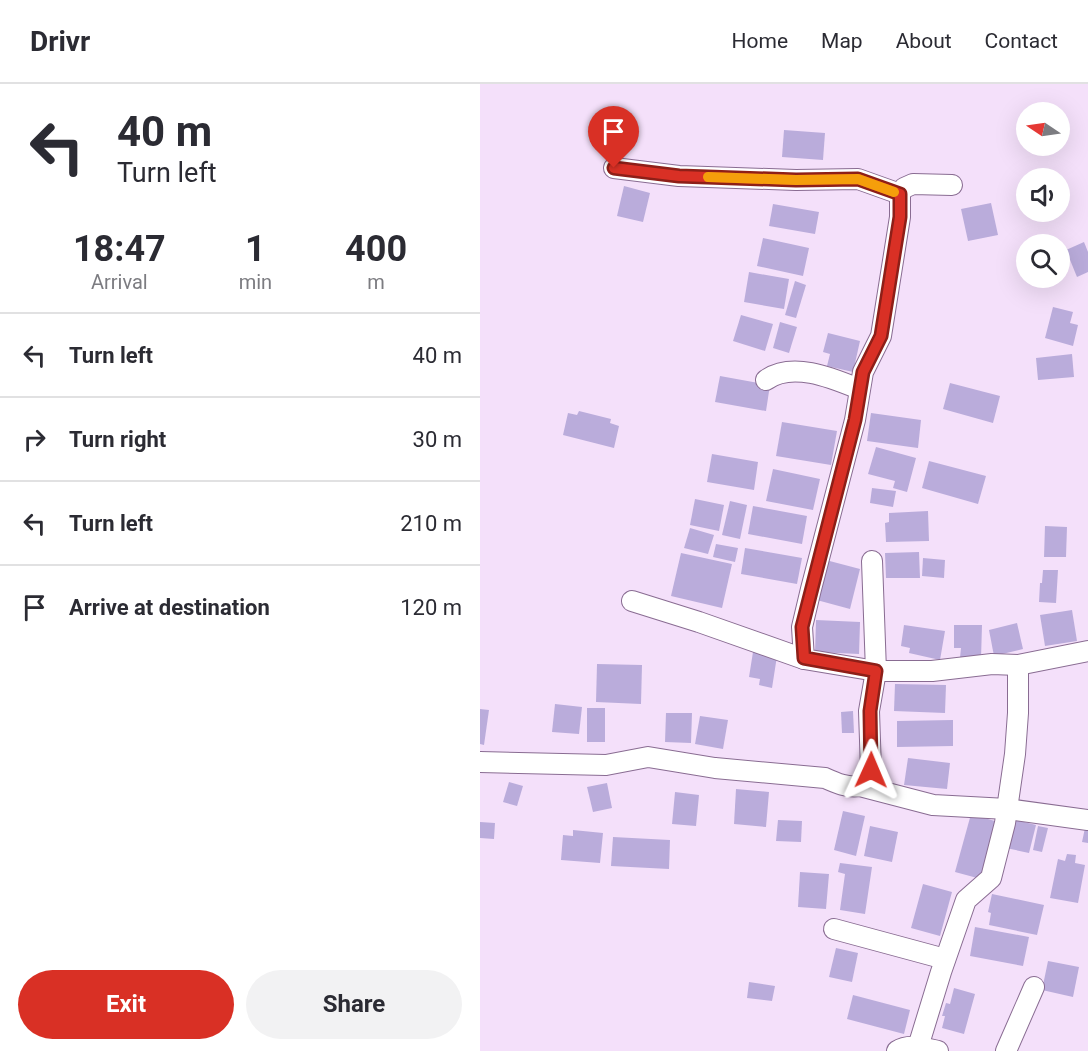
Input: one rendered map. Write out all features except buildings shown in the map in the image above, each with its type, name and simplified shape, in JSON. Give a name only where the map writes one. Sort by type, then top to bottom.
[{"type":"street","points":[[614,168],[679,176],[796,180],[858,179],[900,194]]},
{"type":"street","points":[[804,658],[802,627],[855,420],[863,372],[881,336],[900,217],[900,194],[904,188],[913,184],[952,185]]},
{"type":"street","points":[[766,380],[774,374],[788,371],[831,378],[859,390]]},
{"type":"street","points":[[860,786],[871,770],[870,711],[876,671],[872,561]]},
{"type":"street","points":[[632,601],[804,658],[876,671],[932,671],[992,664],[1018,665],[1088,651]]},
{"type":"street","points":[[918,1047],[966,900],[991,878],[1005,823],[1015,754],[1018,665]]},
{"type":"street","points":[[480,762],[606,765],[648,758],[715,768],[825,778],[839,784],[860,786],[933,805],[1007,809],[1088,820]]},
{"type":"street","points":[[834,929],[945,959]]},
{"type":"street","points":[[1006,1051],[1034,987]]},
{"type":"street","points":[[897,1051],[901,1048],[918,1047],[938,1051]]},
{"type":"slow traffic","points":[[708,177],[796,180],[858,179],[894,192]]},
{"type":"route","points":[[614,168],[679,176],[796,180],[858,179],[900,194],[900,217],[881,336],[863,372],[855,420],[802,627],[804,658],[876,671],[870,711],[871,770]]}]
